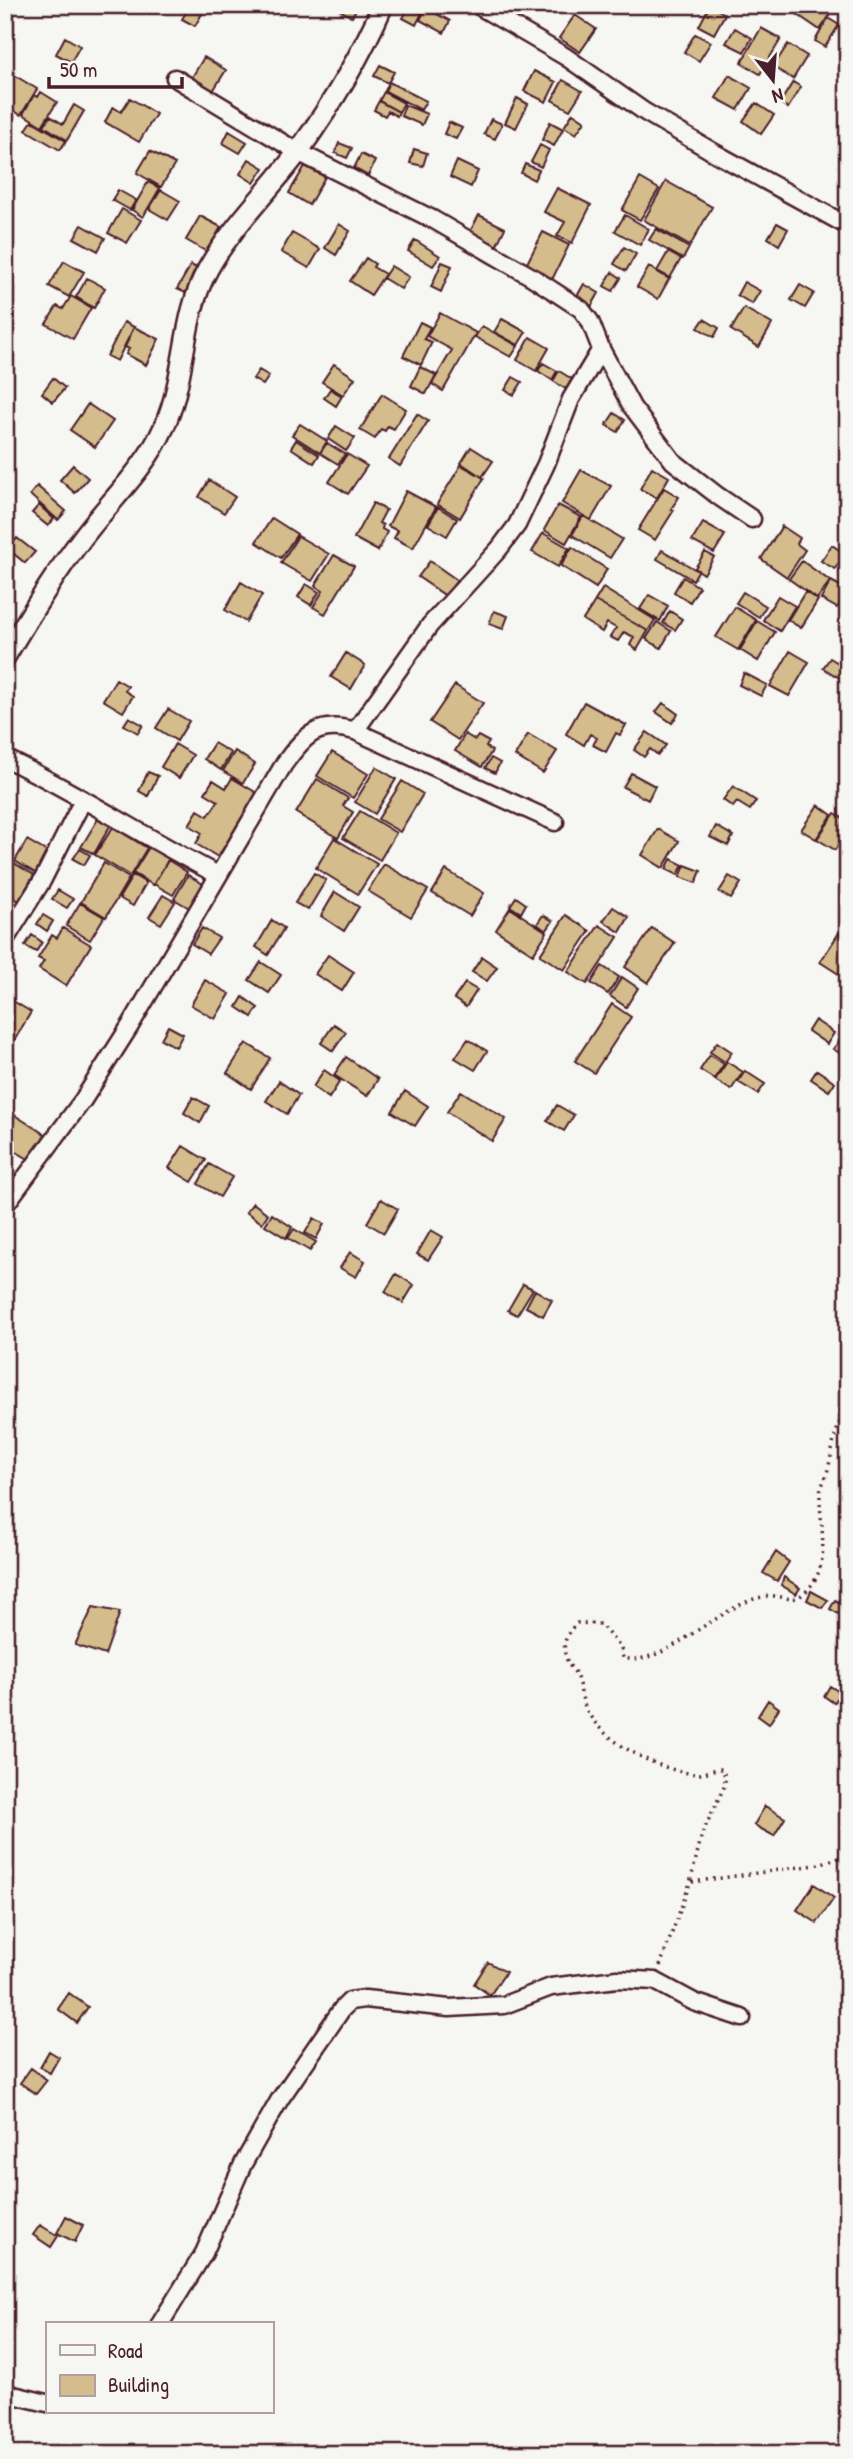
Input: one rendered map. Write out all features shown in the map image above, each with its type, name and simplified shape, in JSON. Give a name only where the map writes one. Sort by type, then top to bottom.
[{"type":"street","points":[[5,657],[83,537],[153,449],[172,406],[180,378],[188,328],[206,272],[221,246],[298,152],[366,40],[383,5]]},
{"type":"street","points":[[477,5],[566,57],[645,112],[848,226]]},
{"type":"street","points":[[175,78],[298,152],[434,220],[581,309],[590,321],[601,349],[632,407],[673,461],[752,519]]},
{"type":"street","points":[[355,731],[430,625],[499,549],[517,525],[546,464],[570,399],[601,349]]},
{"type":"street","points":[[5,1205],[83,1100],[130,1026],[218,875],[298,746],[309,735],[318,730],[340,727],[355,731],[555,822]]},
{"type":"street","points":[[5,758],[218,875]]},
{"type":"street","points":[[5,940],[42,881],[83,800]]},
{"type":"street","points":[[161,2322],[204,2253],[243,2164],[280,2099],[350,2001],[385,2000],[449,2008],[503,2005],[551,1987],[617,1979],[655,1981],[694,2002],[742,2018]]},
{"type":"street","points":[[5,2393],[46,2403]]},
{"type":"path","points":[[655,1981],[690,1883],[702,1834],[725,1785],[725,1776],[722,1769],[700,1775],[651,1762],[606,1736],[588,1712],[579,1692],[576,1674],[569,1665],[564,1645],[568,1632],[577,1623],[600,1624],[621,1648],[623,1658],[636,1661],[657,1654],[743,1603],[772,1596],[791,1600],[801,1596],[818,1573],[823,1552],[820,1491],[839,1421],[848,1408]]},
{"type":"path","points":[[690,1883],[815,1865],[848,1855]]},
{"type":"building","points":[[195,5],[207,5],[195,26],[182,19],[188,9],[192,11]]},
{"type":"building","points":[[331,5],[358,5],[352,17]]},
{"type":"building","points":[[710,5],[725,14],[714,34],[699,26]]},
{"type":"building","points":[[801,5],[822,5],[832,12],[820,30],[798,15],[803,8]]},
{"type":"building","points":[[410,6],[422,13],[416,25],[403,18]]},
{"type":"building","points":[[426,8],[450,21],[444,33],[420,20]]},
{"type":"building","points":[[575,15],[596,29],[580,52],[559,38]]},
{"type":"building","points":[[828,18],[839,25],[825,47],[815,41]]},
{"type":"building","points":[[735,28],[752,38],[744,52],[726,43]]},
{"type":"building","points":[[761,28],[781,39],[760,74],[741,63]]},
{"type":"building","points":[[695,34],[711,42],[699,61],[684,52]]},
{"type":"building","points":[[65,37],[80,46],[71,62],[56,54]]},
{"type":"building","points":[[788,44],[807,56],[793,79],[773,67]]},
{"type":"building","points":[[204,57],[226,70],[213,91],[191,79]]},
{"type":"building","points":[[380,65],[394,72],[388,83],[374,76]]},
{"type":"building","points":[[534,71],[556,82],[546,102],[524,91]]},
{"type":"building","points":[[14,75],[37,89],[21,115],[5,106],[5,90]]},
{"type":"building","points":[[729,75],[751,88],[738,110],[716,98]]},
{"type":"building","points":[[563,80],[582,91],[570,110],[552,100]]},
{"type":"building","points":[[389,82],[426,101],[421,110],[385,91]]},
{"type":"building","points":[[793,82],[801,87],[788,108],[780,103]]},
{"type":"building","points":[[41,92],[57,102],[42,126],[23,114],[34,95],[38,97]]},
{"type":"building","points":[[384,92],[404,103],[399,112],[379,101]]},
{"type":"building","points":[[130,98],[156,114],[139,142],[105,122],[113,107],[121,112]]},
{"type":"building","points":[[517,98],[528,104],[516,128],[505,123]]},
{"type":"building","points":[[379,101],[399,112],[397,116],[388,111],[385,116],[374,110]]},
{"type":"building","points":[[756,103],[774,115],[761,134],[743,121]]},
{"type":"building","points":[[74,105],[84,111],[67,140],[44,126],[50,116],[63,124]]},
{"type":"building","points":[[405,105],[427,114],[422,125],[401,116]]},
{"type":"building","points":[[573,113],[585,121],[576,134],[564,127]]},
{"type":"building","points":[[491,119],[502,124],[495,139],[484,134]]},
{"type":"building","points":[[32,121],[66,141],[60,150],[26,130]]},
{"type":"building","points":[[449,122],[462,128],[456,139],[444,134]]},
{"type":"building","points":[[550,122],[563,129],[554,146],[542,140]]},
{"type":"building","points":[[229,131],[247,142],[240,153],[223,143]]},
{"type":"building","points":[[339,143],[352,148],[347,158],[335,153]]},
{"type":"building","points":[[540,145],[549,150],[541,167],[531,162]]},
{"type":"building","points":[[414,149],[427,153],[423,166],[410,163]]},
{"type":"building","points":[[150,151],[175,164],[161,187],[137,173]]},
{"type":"building","points":[[361,154],[375,161],[368,176],[354,168]]},
{"type":"building","points":[[249,159],[264,168],[254,183],[240,174]]},
{"type":"building","points":[[457,161],[478,171],[471,187],[450,177]]},
{"type":"building","points":[[525,164],[539,170],[534,180],[521,173]]},
{"type":"building","points":[[305,166],[325,177],[309,205],[289,193]]},
{"type":"building","points":[[640,178],[659,189],[640,220],[622,210]]},
{"type":"building","points":[[666,181],[712,207],[690,246],[644,220]]},
{"type":"building","points":[[148,182],[160,188],[143,217],[132,210]]},
{"type":"building","points":[[557,188],[591,205],[572,243],[557,236],[565,222],[544,212]]},
{"type":"building","points":[[118,190],[136,200],[130,210],[112,200]]},
{"type":"building","points":[[161,190],[180,201],[168,220],[149,209]]},
{"type":"building","points":[[122,209],[141,220],[127,243],[108,233]]},
{"type":"building","points":[[479,215],[505,228],[494,251],[467,237]]},
{"type":"building","points":[[625,215],[649,229],[640,245],[615,231]]},
{"type":"building","points":[[200,216],[221,227],[207,252],[186,240]]},
{"type":"building","points":[[777,223],[788,229],[779,245],[768,238]]},
{"type":"building","points":[[339,224],[350,231],[336,255],[325,248]]},
{"type":"building","points":[[82,225],[105,238],[98,251],[74,238]]},
{"type":"building","points":[[656,229],[689,248],[683,259],[649,240]]},
{"type":"building","points":[[543,232],[569,245],[550,284],[523,271]]},
{"type":"building","points":[[292,233],[320,249],[309,268],[281,252]]},
{"type":"building","points":[[415,240],[440,256],[433,266],[408,251]]},
{"type":"building","points":[[624,247],[636,254],[626,271],[614,264]]},
{"type":"building","points":[[668,252],[681,259],[670,278],[657,271]]},
{"type":"building","points":[[366,258],[375,264],[373,267],[385,274],[371,295],[350,281]]},
{"type":"building","points":[[64,261],[84,272],[69,297],[49,286]]},
{"type":"building","points":[[442,262],[452,266],[441,292],[431,287]]},
{"type":"building","points":[[191,265],[202,271],[188,294],[177,289]]},
{"type":"building","points":[[391,266],[409,277],[401,289],[383,278]]},
{"type":"building","points":[[649,267],[669,279],[658,299],[637,287]]},
{"type":"building","points":[[612,272],[621,278],[613,291],[604,286]]},
{"type":"building","points":[[87,278],[105,288],[94,308],[76,297]]},
{"type":"building","points":[[744,282],[760,291],[752,304],[737,295]]},
{"type":"building","points":[[584,284],[599,293],[591,307],[576,298]]},
{"type":"building","points":[[800,285],[814,293],[805,308],[791,300]]},
{"type":"building","points":[[71,296],[91,308],[73,339],[46,324],[57,306],[63,309]]},
{"type":"building","points":[[744,308],[772,324],[759,347],[731,330]]},
{"type":"building","points":[[440,313],[476,333],[443,391],[432,384],[452,350],[427,336]]},
{"type":"building","points":[[502,319],[526,332],[518,345],[494,332]]},
{"type":"building","points":[[704,319],[719,328],[714,337],[698,328]]},
{"type":"building","points":[[124,322],[134,327],[117,361],[107,356]]},
{"type":"building","points":[[420,322],[430,327],[424,339],[432,342],[421,365],[403,356]]},
{"type":"building","points":[[482,326],[518,346],[511,357],[475,337]]},
{"type":"building","points":[[134,327],[159,339],[146,365],[126,354],[129,349],[125,347]]},
{"type":"building","points":[[530,337],[549,348],[536,371],[517,360]]},
{"type":"building","points":[[543,363],[557,371],[552,380],[538,371]]},
{"type":"building","points":[[334,364],[355,378],[343,395],[322,382]]},
{"type":"building","points":[[420,367],[436,375],[426,394],[411,386]]},
{"type":"building","points":[[259,370],[269,376],[263,385],[253,379]]},
{"type":"building","points":[[559,371],[572,379],[566,389],[553,381]]},
{"type":"building","points":[[513,377],[522,382],[514,395],[505,390]]},
{"type":"building","points":[[53,378],[65,388],[53,402],[42,393]]},
{"type":"building","points":[[330,389],[342,396],[336,406],[324,398]]},
{"type":"building","points":[[382,394],[406,409],[394,429],[388,426],[385,431],[381,429],[375,439],[360,430]]},
{"type":"building","points":[[88,404],[113,421],[95,447],[70,430]]},
{"type":"building","points":[[614,413],[625,420],[618,432],[606,425]]},
{"type":"building","points":[[417,414],[428,421],[400,466],[389,459]]},
{"type":"building","points":[[300,424],[327,441],[320,453],[292,435]]},
{"type":"building","points":[[336,426],[355,438],[346,451],[328,439]]},
{"type":"building","points":[[296,440],[319,455],[314,463],[291,448]]},
{"type":"building","points":[[327,443],[345,454],[338,464],[320,453]]},
{"type":"building","points":[[471,447],[493,461],[482,477],[461,463]]},
{"type":"building","points":[[347,454],[367,466],[348,494],[329,482]]},
{"type":"building","points":[[73,465],[88,478],[75,493],[60,480]]},
{"type":"building","points":[[461,465],[484,478],[460,518],[437,504]]},
{"type":"building","points":[[652,467],[669,477],[657,498],[640,489]]},
{"type":"building","points":[[581,470],[611,486],[591,520],[562,503]]},
{"type":"building","points":[[209,480],[235,497],[224,513],[199,497]]},
{"type":"building","points":[[37,486],[66,511],[58,520],[30,495]]},
{"type":"building","points":[[664,488],[679,497],[655,540],[638,530]]},
{"type":"building","points":[[406,491],[436,507],[413,548],[394,538],[398,531],[388,526]]},
{"type":"building","points":[[373,503],[386,510],[379,523],[387,532],[378,551],[354,538]]},
{"type":"building","points":[[39,505],[54,519],[48,526],[32,513]]},
{"type":"building","points":[[558,505],[581,517],[566,543],[544,530]]},
{"type":"building","points":[[438,507],[457,519],[447,536],[428,525]]},
{"type":"building","points":[[583,516],[622,539],[610,558],[572,535]]},
{"type":"building","points":[[272,518],[297,534],[281,558],[256,542]]},
{"type":"building","points":[[703,523],[725,535],[714,553],[692,541]]},
{"type":"building","points":[[782,526],[800,538],[797,544],[805,550],[787,577],[761,559]]},
{"type":"building","points":[[543,533],[569,548],[558,567],[532,552]]},
{"type":"building","points":[[298,536],[329,554],[312,581],[281,563]]},
{"type":"building","points":[[17,538],[35,552],[25,563],[8,549]]},
{"type":"building","points":[[832,545],[845,554],[835,569],[821,561]]},
{"type":"building","points":[[572,547],[607,569],[596,588],[561,566]]},
{"type":"building","points":[[662,550],[698,571],[693,580],[657,559]]},
{"type":"building","points":[[705,552],[714,557],[704,574],[695,568]]},
{"type":"building","points":[[334,555],[354,566],[325,614],[313,607],[323,591],[315,586]]},
{"type":"building","points":[[430,561],[457,580],[446,596],[418,577]]},
{"type":"building","points":[[802,561],[830,581],[817,599],[789,579]]},
{"type":"building","points":[[683,577],[699,587],[690,602],[674,592]]},
{"type":"building","points":[[831,581],[848,590],[837,608],[821,599]]},
{"type":"building","points":[[241,582],[262,595],[246,622],[225,610]]},
{"type":"building","points":[[306,584],[319,592],[311,605],[298,597]]},
{"type":"building","points":[[603,588],[655,620],[648,631],[595,601]]},
{"type":"building","points":[[743,592],[766,606],[759,617],[736,603]]},
{"type":"building","points":[[805,592],[818,600],[801,628],[788,620]]},
{"type":"building","points":[[649,595],[668,606],[660,621],[640,609]]},
{"type":"building","points":[[778,596],[795,606],[780,631],[763,620]]},
{"type":"building","points":[[595,601],[648,631],[637,650],[630,645],[634,637],[624,632],[618,641],[610,637],[616,628],[607,623],[602,632],[583,620]]},
{"type":"building","points":[[735,607],[756,620],[738,650],[716,637]]},
{"type":"building","points":[[494,611],[508,616],[503,629],[489,624]]},
{"type":"building","points":[[670,611],[682,619],[675,630],[663,623]]},
{"type":"building","points":[[757,621],[775,632],[758,661],[740,650]]},
{"type":"building","points":[[657,622],[671,631],[661,648],[646,639]]},
{"type":"building","points":[[790,651],[809,662],[789,696],[770,686]]},
{"type":"building","points":[[346,653],[365,665],[351,689],[331,677]]},
{"type":"building","points":[[830,658],[848,669],[848,683],[823,668]]},
{"type":"building","points":[[744,673],[767,685],[761,696],[739,685]]},
{"type":"building","points":[[116,679],[128,686],[125,691],[133,696],[123,712],[103,700]]},
{"type":"building","points":[[455,685],[483,703],[458,740],[430,722]]},
{"type":"building","points":[[584,702],[626,725],[620,735],[616,733],[606,752],[593,745],[597,738],[590,734],[584,745],[566,734]]},
{"type":"building","points":[[663,703],[678,714],[672,723],[656,712]]},
{"type":"building","points":[[168,709],[189,721],[177,741],[156,728]]},
{"type":"building","points":[[129,717],[143,725],[138,733],[124,725]]},
{"type":"building","points":[[647,732],[666,745],[658,755],[650,749],[644,757],[634,750]]},
{"type":"building","points":[[465,734],[475,740],[478,736],[489,742],[486,747],[492,751],[482,767],[455,751]]},
{"type":"building","points":[[528,734],[557,751],[543,773],[515,756]]},
{"type":"building","points":[[214,743],[231,753],[221,770],[204,759]]},
{"type":"building","points":[[175,744],[193,755],[179,778],[161,767]]},
{"type":"building","points":[[235,751],[255,764],[243,783],[223,771]]},
{"type":"building","points":[[332,752],[368,774],[353,798],[317,776]]},
{"type":"building","points":[[491,758],[500,763],[495,773],[485,768]]},
{"type":"building","points":[[376,767],[396,779],[375,814],[355,802]]},
{"type":"building","points":[[148,772],[158,776],[148,796],[139,791]]},
{"type":"building","points":[[631,773],[655,786],[648,800],[623,787]]},
{"type":"building","points":[[232,778],[257,793],[218,857],[196,844],[202,833],[189,825],[198,810],[208,816],[218,801],[205,793],[213,780],[226,788]]},
{"type":"building","points":[[317,779],[348,798],[343,806],[353,812],[338,838],[296,813]]},
{"type":"building","points":[[402,781],[423,794],[400,832],[378,819]]},
{"type":"building","points":[[733,786],[756,801],[750,810],[737,802],[733,807],[723,800]]},
{"type":"building","points":[[818,805],[832,815],[816,839],[801,830]]},
{"type":"building","points":[[360,811],[396,833],[380,860],[343,838]]},
{"type":"building","points":[[835,813],[848,821],[848,831],[835,850],[817,839]]},
{"type":"building","points":[[98,819],[110,826],[94,854],[81,847]]},
{"type":"building","points":[[716,826],[733,836],[728,846],[710,837]]},
{"type":"building","points":[[113,827],[147,848],[130,876],[95,855]]},
{"type":"building","points":[[658,829],[679,841],[663,868],[642,855]]},
{"type":"building","points":[[334,838],[377,864],[358,894],[316,868]]},
{"type":"building","points":[[27,840],[49,853],[37,874],[15,861]]},
{"type":"building","points":[[149,847],[169,859],[153,885],[133,873]]},
{"type":"building","points":[[80,849],[90,855],[84,865],[73,859]]},
{"type":"building","points":[[671,859],[683,865],[678,875],[666,869]]},
{"type":"building","points":[[168,860],[187,872],[173,895],[154,884]]},
{"type":"building","points":[[12,862],[34,875],[19,901],[5,893],[5,874]]},
{"type":"building","points":[[104,863],[129,878],[106,917],[81,902]]},
{"type":"building","points":[[384,864],[428,890],[411,917],[368,891]]},
{"type":"building","points":[[685,865],[701,871],[696,883],[680,877]]},
{"type":"building","points":[[446,870],[484,893],[470,916],[432,893]]},
{"type":"building","points":[[314,873],[326,880],[308,910],[295,903]]},
{"type":"building","points":[[133,875],[146,883],[133,906],[119,898]]},
{"type":"building","points":[[188,875],[218,893],[203,916],[174,899]]},
{"type":"building","points":[[729,876],[741,883],[731,899],[719,892]]},
{"type":"building","points":[[58,890],[73,899],[67,908],[52,899]]},
{"type":"building","points":[[335,892],[359,907],[344,931],[321,916]]},
{"type":"building","points":[[163,895],[175,902],[161,924],[149,917]]},
{"type":"building","points":[[516,897],[526,904],[521,913],[510,906]]},
{"type":"building","points":[[80,903],[104,917],[90,940],[66,926]]},
{"type":"building","points":[[613,907],[629,917],[620,932],[603,921]]},
{"type":"building","points":[[510,908],[547,932],[533,954],[496,930]]},
{"type":"building","points":[[43,915],[53,921],[47,931],[37,924]]},
{"type":"building","points":[[543,915],[553,921],[546,931],[537,924]]},
{"type":"building","points":[[566,915],[590,931],[564,970],[540,955]]},
{"type":"building","points":[[272,920],[284,928],[268,955],[256,947]]},
{"type":"building","points":[[599,925],[618,937],[587,984],[568,972]]},
{"type":"building","points":[[63,928],[91,945],[66,986],[39,969],[44,961],[38,958],[52,935],[57,938]]},
{"type":"building","points":[[202,928],[219,938],[208,954],[192,944]]},
{"type":"building","points":[[652,928],[675,943],[648,983],[625,967]]},
{"type":"building","points":[[839,933],[848,939],[848,980],[820,962]]},
{"type":"building","points":[[32,935],[42,942],[36,952],[25,946]]},
{"type":"building","points":[[328,955],[354,972],[342,991],[315,974]]},
{"type":"building","points":[[482,957],[497,967],[487,981],[472,972]]},
{"type":"building","points":[[261,962],[281,975],[269,993],[249,980]]},
{"type":"building","points":[[602,966],[619,977],[608,994],[591,983]]},
{"type":"building","points":[[622,977],[638,988],[626,1007],[610,996]]},
{"type":"building","points":[[205,980],[230,994],[215,1019],[191,1005]]},
{"type":"building","points":[[465,983],[477,990],[466,1007],[454,999]]},
{"type":"building","points":[[5,996],[31,1012],[5,1056]]},
{"type":"building","points":[[243,997],[258,1008],[252,1017],[237,1007]]},
{"type":"building","points":[[612,1004],[631,1017],[594,1073],[575,1061]]},
{"type":"building","points":[[815,1020],[834,1033],[827,1044],[808,1031]]},
{"type":"building","points":[[334,1024],[346,1032],[333,1051],[321,1043]]},
{"type":"building","points":[[168,1026],[183,1034],[176,1047],[161,1039]]},
{"type":"building","points":[[468,1039],[487,1051],[475,1070],[455,1058]]},
{"type":"building","points":[[840,1040],[848,1045],[848,1058],[833,1049]]},
{"type":"building","points":[[717,1042],[732,1052],[725,1062],[710,1052]]},
{"type":"building","points":[[246,1043],[270,1058],[251,1089],[227,1073]]},
{"type":"building","points":[[710,1055],[724,1064],[714,1079],[700,1070]]},
{"type":"building","points":[[346,1057],[378,1079],[367,1096],[334,1075]]},
{"type":"building","points":[[727,1062],[743,1072],[731,1090],[715,1080]]},
{"type":"building","points":[[324,1070],[340,1081],[329,1098],[313,1087]]},
{"type":"building","points":[[817,1070],[835,1082],[829,1091],[811,1079]]},
{"type":"building","points":[[745,1071],[765,1084],[758,1094],[738,1082]]},
{"type":"building","points":[[279,1081],[299,1095],[287,1114],[266,1101]]},
{"type":"building","points":[[405,1091],[428,1106],[415,1126],[392,1112]]},
{"type":"building","points":[[461,1091],[506,1119],[492,1141],[447,1112]]},
{"type":"building","points":[[193,1097],[209,1106],[200,1123],[184,1113]]},
{"type":"building","points":[[557,1105],[574,1115],[564,1131],[547,1121]]},
{"type":"building","points":[[5,1109],[46,1135],[30,1160],[5,1145]]},
{"type":"building","points":[[183,1146],[206,1160],[192,1182],[169,1168]]},
{"type":"building","points":[[209,1164],[232,1177],[220,1197],[198,1184]]},
{"type":"building","points":[[381,1199],[398,1209],[384,1233],[367,1223]]},
{"type":"building","points":[[253,1203],[268,1214],[262,1223],[246,1212]]},
{"type":"building","points":[[272,1214],[292,1227],[286,1238],[265,1225]]},
{"type":"building","points":[[314,1218],[324,1224],[316,1239],[305,1233]]},
{"type":"building","points":[[294,1229],[316,1242],[310,1251],[288,1238]]},
{"type":"building","points":[[431,1230],[443,1237],[428,1260],[417,1254]]},
{"type":"building","points":[[350,1252],[365,1261],[356,1277],[340,1268]]},
{"type":"building","points":[[396,1274],[414,1285],[403,1303],[385,1292]]},
{"type":"building","points":[[523,1284],[533,1289],[517,1315],[508,1310]]},
{"type":"building","points":[[535,1290],[552,1300],[543,1316],[526,1307]]},
{"type":"building","points":[[776,1552],[789,1562],[777,1581],[763,1573]]},
{"type":"building","points":[[784,1577],[800,1588],[796,1594],[781,1585]]},
{"type":"building","points":[[811,1591],[828,1600],[822,1608],[807,1600]]},
{"type":"building","points":[[835,1600],[848,1607],[848,1619],[830,1609]]},
{"type":"building","points":[[93,1607],[120,1612],[105,1655],[75,1645]]},
{"type":"building","points":[[830,1686],[841,1693],[834,1703],[824,1696]]},
{"type":"building","points":[[768,1700],[779,1708],[769,1724],[758,1716]]},
{"type":"building","points":[[765,1806],[785,1818],[774,1836],[754,1825]]},
{"type":"building","points":[[814,1884],[834,1898],[817,1923],[797,1910]]},
{"type":"building","points":[[488,1962],[506,1972],[490,1995],[474,1984]]},
{"type":"building","points":[[69,1993],[88,2007],[77,2023],[58,2009]]},
{"type":"building","points":[[49,2051],[59,2057],[50,2073],[40,2067]]},
{"type":"building","points":[[31,2068],[47,2080],[36,2094],[20,2083]]},
{"type":"building","points":[[66,2216],[83,2225],[75,2242],[57,2233]]},
{"type":"building","points":[[40,2225],[58,2236],[51,2247],[33,2235]]}]
